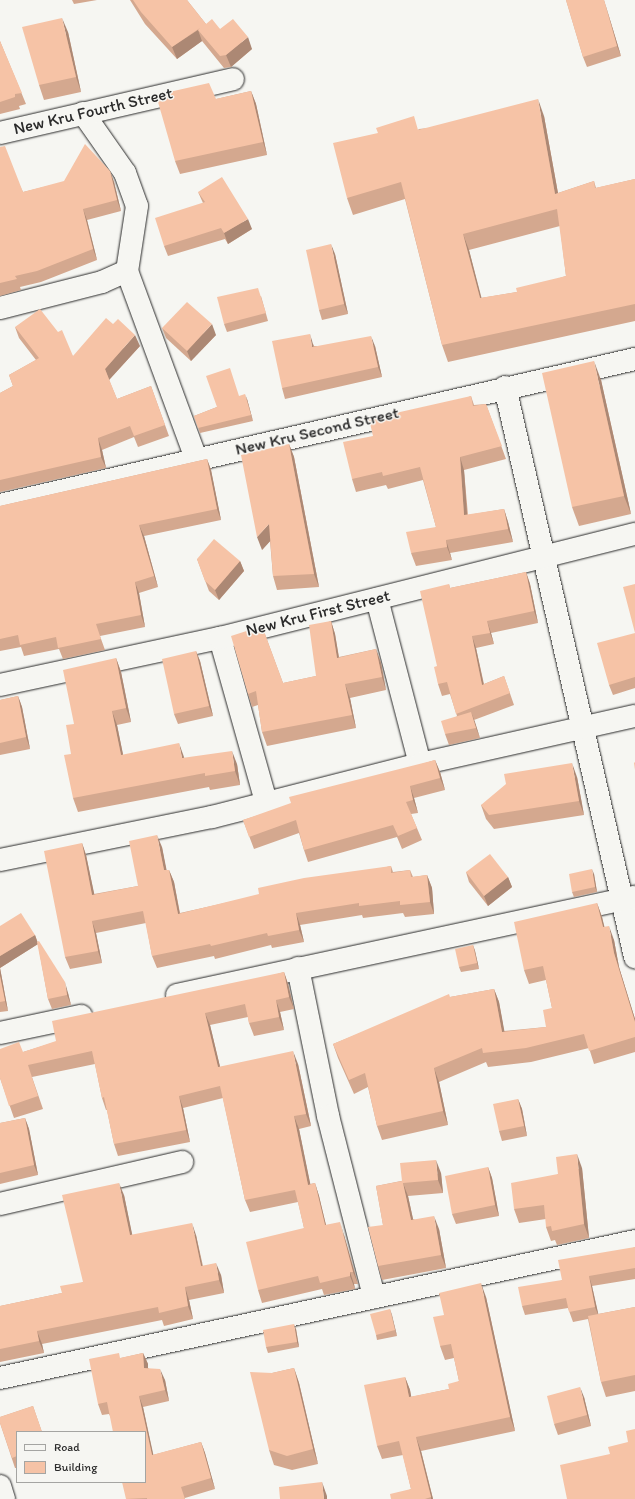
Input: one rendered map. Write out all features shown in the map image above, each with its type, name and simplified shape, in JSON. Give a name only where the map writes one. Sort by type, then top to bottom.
[{"type":"street","name":"New Kru Fourth Street","points":[[0,133],[234,79]]},
{"type":"street","points":[[84,113],[125,173],[137,206],[127,271],[196,459]]},
{"type":"street","points":[[0,308],[102,282],[127,271]]},
{"type":"street","name":"New Kru Second Street","points":[[0,505],[505,387],[635,359]]},
{"type":"street","points":[[505,387],[582,727],[628,898],[635,957]]},
{"type":"street","name":"New Kru First Street","points":[[0,685],[220,638],[635,534]]},
{"type":"street","points":[[377,599],[420,764]]},
{"type":"street","points":[[220,638],[266,802]]},
{"type":"street","points":[[0,860],[212,817],[266,802],[420,764],[635,716]]},
{"type":"street","points":[[153,1000],[298,968],[332,963],[628,898]]},
{"type":"street","points":[[298,968],[328,1116],[374,1297]]},
{"type":"street","points":[[0,1033],[100,1012]]},
{"type":"street","points":[[0,1204],[182,1162]]},
{"type":"street","points":[[0,1378],[635,1241]]},
{"type":"street","points":[[0,1486],[4,1499]]},
{"type":"building","points":[[133,0],[187,0],[206,24],[212,19],[220,29],[233,19],[248,37],[226,55],[220,56],[198,30],[200,28],[172,47],[141,12]]},
{"type":"building","points":[[566,0],[604,0],[617,46],[583,57]]},
{"type":"building","points":[[62,18],[76,77],[39,85],[22,27]]},
{"type":"building","points":[[0,41],[22,93],[15,94],[15,97],[0,102]]},
{"type":"building","points":[[209,83],[216,99],[251,91],[263,142],[175,161],[156,95]]},
{"type":"building","points":[[538,99],[555,194],[594,181],[595,188],[635,179],[635,304],[442,345],[401,182],[347,198],[333,143],[378,133],[376,128],[414,116],[418,130]],"holes":[[[557,209],[566,276],[516,288],[517,292],[480,298],[463,234]]]},
{"type":"building","points":[[85,144],[110,171],[117,200],[83,209],[93,249],[37,271],[15,276],[17,279],[0,283],[0,147],[5,146],[23,192],[64,181]]},
{"type":"building","points":[[222,177],[248,219],[224,233],[221,228],[164,246],[155,218],[205,202],[198,192]]},
{"type":"building","points":[[331,244],[344,304],[319,310],[306,250]]},
{"type":"building","points":[[258,288],[266,313],[224,324],[217,297]]},
{"type":"building","points":[[187,302],[212,324],[187,351],[162,328]]},
{"type":"building","points":[[40,309],[58,332],[62,330],[73,356],[106,318],[113,324],[118,319],[135,335],[105,369],[117,399],[151,386],[165,425],[134,436],[130,426],[98,438],[101,457],[0,480],[0,393],[13,386],[9,375],[39,358],[15,327]]},
{"type":"building","points":[[310,334],[312,347],[371,336],[378,367],[282,388],[272,341]]},
{"type":"building","points":[[594,361],[624,496],[572,507],[542,373]]},
{"type":"building","points":[[230,368],[239,396],[245,394],[251,415],[198,428],[194,416],[217,407],[206,376]]},
{"type":"building","points":[[471,396],[473,406],[486,404],[502,446],[460,457],[464,515],[504,509],[508,529],[446,540],[447,547],[411,553],[406,532],[436,527],[420,467],[383,476],[382,472],[352,479],[343,442],[373,436],[369,419]]},
{"type":"building","points":[[289,444],[314,574],[273,576],[269,524],[257,537],[241,455]]},
{"type":"building","points":[[207,459],[217,509],[139,525],[154,576],[135,582],[141,615],[96,624],[101,639],[58,648],[56,637],[20,645],[18,635],[0,639],[0,506]]},
{"type":"building","points":[[214,539],[240,561],[215,590],[205,581],[197,559]]},
{"type":"building","points":[[526,572],[534,611],[487,621],[490,633],[472,636],[482,685],[504,676],[510,693],[456,714],[447,682],[438,684],[434,667],[437,666],[420,591],[449,584],[450,588]]},
{"type":"building","points":[[635,584],[635,633],[623,587]]},
{"type":"building","points":[[331,621],[337,658],[376,649],[382,677],[345,684],[352,715],[262,732],[256,691],[248,694],[231,636],[262,626],[283,683],[316,676],[309,625]]},
{"type":"building","points":[[635,633],[635,677],[609,685],[597,643]]},
{"type":"building","points":[[196,651],[209,706],[174,714],[162,659]]},
{"type":"building","points":[[116,658],[126,708],[112,711],[121,755],[179,743],[182,758],[232,751],[235,771],[205,776],[205,773],[73,798],[64,755],[71,754],[66,725],[74,724],[63,670]]},
{"type":"building","points":[[18,696],[26,737],[0,743],[0,700]]},
{"type":"building","points":[[471,712],[476,728],[445,734],[441,721]]},
{"type":"building","points":[[435,760],[440,778],[410,786],[413,800],[406,802],[417,828],[398,836],[393,825],[304,850],[296,820],[249,837],[243,820],[291,803],[289,797]]},
{"type":"building","points":[[572,763],[579,801],[489,815],[481,805],[506,784],[504,774]]},
{"type":"building","points":[[157,835],[164,870],[169,870],[178,914],[259,894],[258,888],[304,878],[391,866],[391,873],[410,870],[411,877],[427,875],[430,902],[400,905],[400,901],[359,906],[359,903],[296,913],[299,930],[268,936],[267,933],[211,946],[210,944],[152,956],[143,911],[92,921],[98,951],[65,957],[44,851],[82,843],[92,895],[138,886],[129,841]]},
{"type":"building","points":[[490,854],[508,877],[484,896],[466,872]]},
{"type":"building","points":[[592,869],[595,887],[572,892],[569,874]]},
{"type":"building","points":[[597,903],[603,927],[609,926],[614,953],[635,1022],[635,1037],[589,1051],[584,1034],[526,1048],[483,1053],[482,1048],[434,1068],[443,1111],[377,1126],[365,1073],[349,1080],[333,1044],[449,994],[450,997],[494,989],[502,1032],[546,1027],[543,1010],[552,1008],[543,966],[524,970],[514,922]]},
{"type":"building","points":[[21,913],[35,935],[0,956],[0,926]]},
{"type":"building","points":[[39,941],[65,982],[67,995],[48,999],[37,942]]},
{"type":"building","points":[[473,945],[477,963],[459,967],[455,949]]},
{"type":"building","points":[[284,972],[289,997],[276,1000],[279,1017],[249,1023],[245,1004],[205,1013],[218,1067],[293,1051],[306,1114],[294,1116],[308,1185],[315,1183],[325,1225],[340,1222],[353,1272],[350,1272],[350,1276],[320,1283],[318,1276],[258,1290],[246,1242],[304,1228],[295,1190],[245,1200],[220,1086],[179,1096],[186,1130],[114,1144],[92,1051],[28,1065],[38,1096],[9,1106],[0,1078],[0,1049],[19,1042],[23,1052],[56,1041],[52,1021]]},
{"type":"building","points":[[0,976],[5,1001],[0,1002]]},
{"type":"building","points":[[518,1099],[524,1126],[499,1131],[493,1104]]},
{"type":"building","points":[[25,1118],[34,1165],[0,1173],[0,1123]]},
{"type":"building","points":[[577,1154],[584,1224],[552,1231],[551,1226],[546,1227],[544,1205],[514,1209],[511,1183],[558,1174],[556,1157]]},
{"type":"building","points":[[436,1160],[438,1180],[403,1183],[411,1220],[434,1216],[441,1255],[378,1266],[368,1227],[383,1225],[376,1186],[402,1181],[400,1163]]},
{"type":"building","points":[[488,1167],[495,1205],[452,1214],[445,1176]]},
{"type":"building","points":[[119,1183],[130,1235],[192,1223],[201,1266],[216,1263],[219,1280],[185,1287],[188,1306],[159,1313],[158,1307],[37,1331],[39,1341],[0,1349],[0,1306],[62,1293],[60,1286],[83,1282],[62,1195]]},
{"type":"building","points":[[635,1247],[635,1268],[589,1276],[595,1307],[569,1312],[566,1298],[522,1306],[518,1287],[562,1280],[558,1260]]},
{"type":"building","points":[[481,1283],[510,1417],[416,1437],[431,1497],[425,1499],[391,1499],[390,1494],[411,1489],[399,1441],[377,1446],[364,1385],[405,1377],[409,1397],[449,1389],[448,1384],[459,1381],[451,1344],[440,1346],[433,1317],[444,1315],[439,1293]]},
{"type":"building","points":[[635,1307],[635,1375],[601,1382],[588,1316]]},
{"type":"building","points":[[390,1309],[395,1330],[376,1335],[370,1314]]},
{"type":"building","points":[[294,1324],[297,1342],[266,1347],[263,1330]]},
{"type":"building","points":[[119,1353],[120,1358],[143,1353],[144,1368],[160,1369],[165,1390],[139,1396],[152,1455],[201,1442],[211,1478],[181,1487],[185,1499],[126,1499],[122,1483],[146,1483],[146,1431],[113,1431],[107,1402],[98,1404],[89,1359]]},
{"type":"building","points":[[294,1368],[313,1449],[287,1456],[269,1450],[250,1372],[272,1373]]},
{"type":"building","points":[[580,1387],[587,1415],[554,1424],[547,1396]]},
{"type":"building","points":[[33,1406],[42,1431],[16,1431],[16,1456],[12,1458],[0,1423],[0,1417]]},
{"type":"building","points":[[635,1429],[635,1499],[567,1499],[560,1465],[610,1454],[608,1447],[628,1442],[626,1431]]},
{"type":"building","points":[[322,1482],[324,1499],[280,1499],[279,1487]]}]
